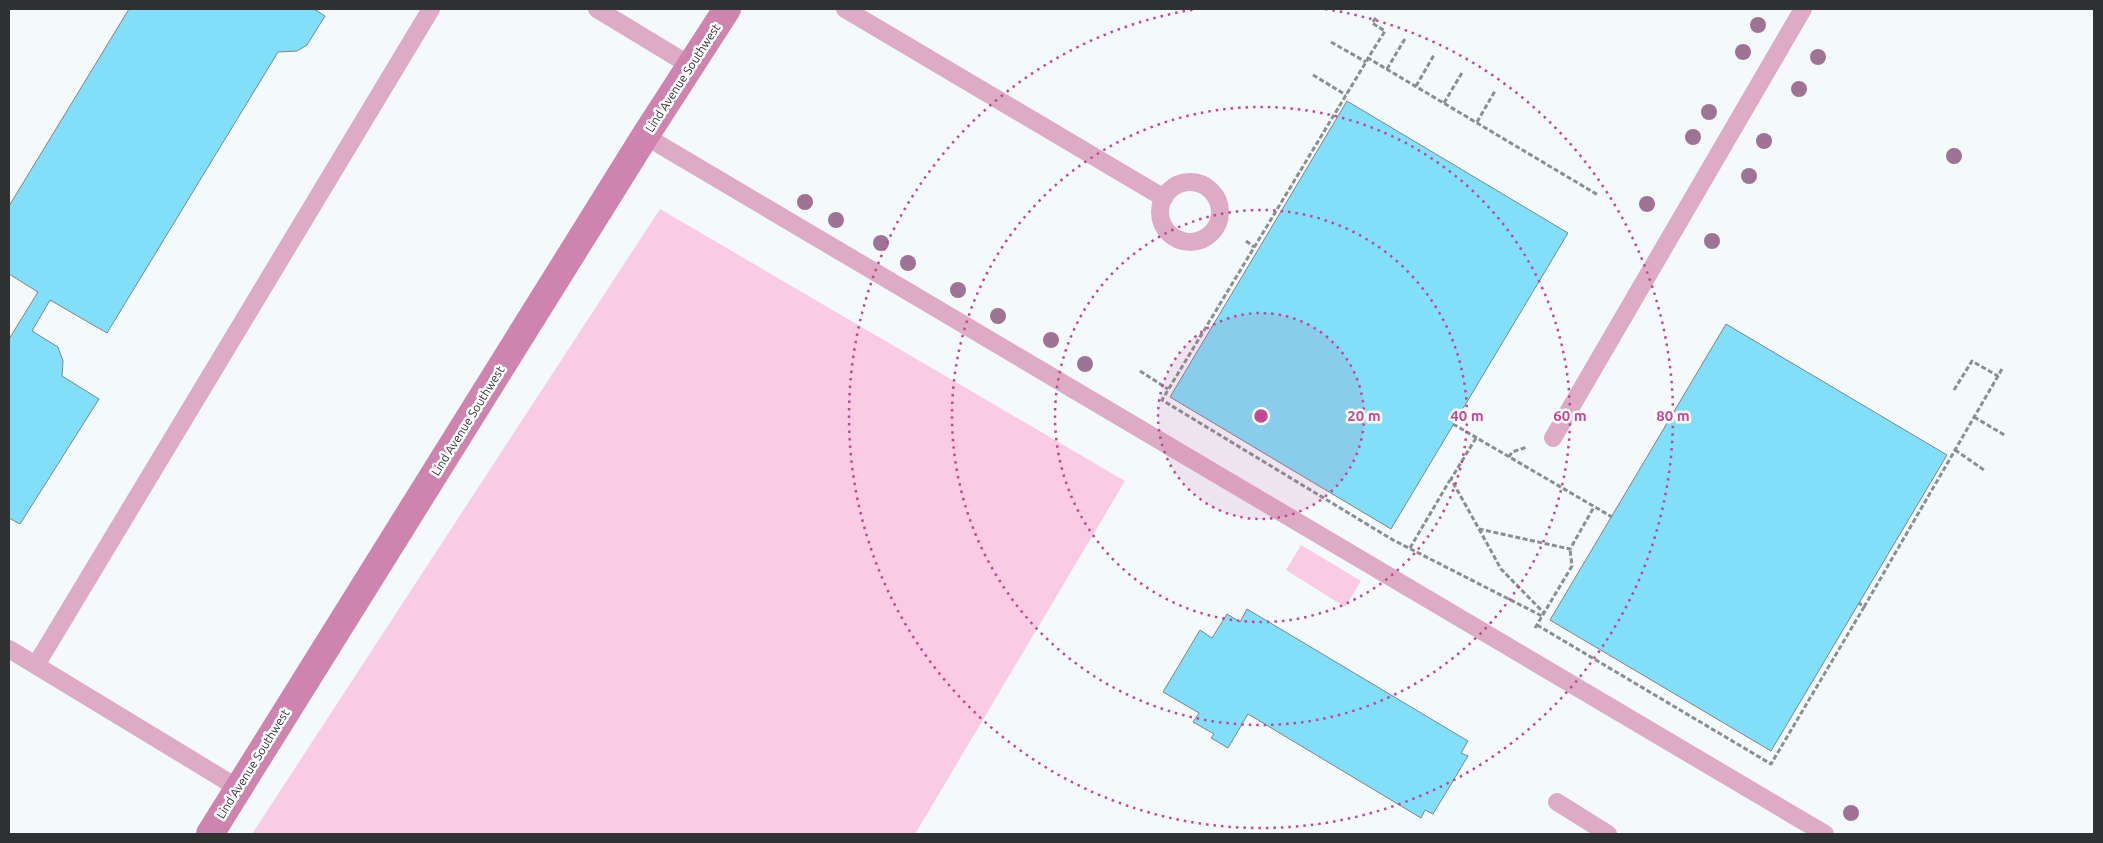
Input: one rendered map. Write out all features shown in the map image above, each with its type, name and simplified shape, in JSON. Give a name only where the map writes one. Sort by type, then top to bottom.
[{"type":"main road","name":"Lind Avenue Southwest","points":[[210,834],[645,136],[727,9]]},
{"type":"lane","points":[[36,665],[431,9]]},
{"type":"lane","points":[[597,9],[691,66]]},
{"type":"lane","points":[[845,9],[1164,198]]},
{"type":"lane","points":[[1553,438],[1803,9]]},
{"type":"lane","points":[[645,136],[1825,834]]},
{"type":"lane","points":[[9,649],[238,788]]},
{"type":"lane","points":[[1557,802],[1608,834]]},
{"type":"path","points":[[1376,18],[1372,23],[1385,31],[1162,400],[1392,541],[1410,548],[1543,614]]},
{"type":"path","points":[[1387,69],[1406,37]]},
{"type":"path","points":[[1331,42],[1366,62]]},
{"type":"path","points":[[1416,86],[1434,55]]},
{"type":"path","points":[[1369,57],[1598,195]]},
{"type":"path","points":[[1444,103],[1463,71]]},
{"type":"path","points":[[1313,75],[1346,95]]},
{"type":"path","points":[[1477,122],[1495,91]]},
{"type":"path","points":[[1246,241],[1254,247]]},
{"type":"path","points":[[1954,390],[1972,360],[1998,376]]},
{"type":"path","points":[[1594,507],[1570,549],[1572,566],[1536,626],[1771,764],[2002,369]]},
{"type":"path","points":[[1140,371],[1168,389]]},
{"type":"path","points":[[1974,417],[2006,436]]},
{"type":"path","points":[[1453,424],[1612,517]]},
{"type":"path","points":[[1410,548],[1476,438]]},
{"type":"path","points":[[1955,450],[1984,470]]},
{"type":"path","points":[[1451,479],[1501,568],[1543,614]]},
{"type":"path","points":[[1479,529],[1570,549]]},
{"type":"path","points":[[1859,603],[1864,607]]},
{"type":"shaded area","points":[[660,209],[1125,481],[915,834],[252,834]]},
{"type":"shaded area","points":[[1301,545],[1361,581],[1345,607],[1286,570]]},
{"type":"building","points":[[129,9],[314,9],[325,16],[307,45],[297,51],[278,52],[107,333],[50,300],[32,331],[58,347],[63,361],[62,376],[99,399],[20,524],[9,518],[9,339],[38,292],[9,274],[9,206]]},
{"type":"building","points":[[1347,101],[1568,233],[1391,529],[1170,397]]},
{"type":"building","points":[[1726,324],[1947,455],[1771,751],[1550,620]]},
{"type":"building","points":[[1247,609],[1468,741],[1461,753],[1468,756],[1433,814],[1425,810],[1421,818],[1248,714],[1228,748],[1211,738],[1214,734],[1193,722],[1199,713],[1163,692],[1200,630],[1212,638],[1227,614],[1240,622]]}]
